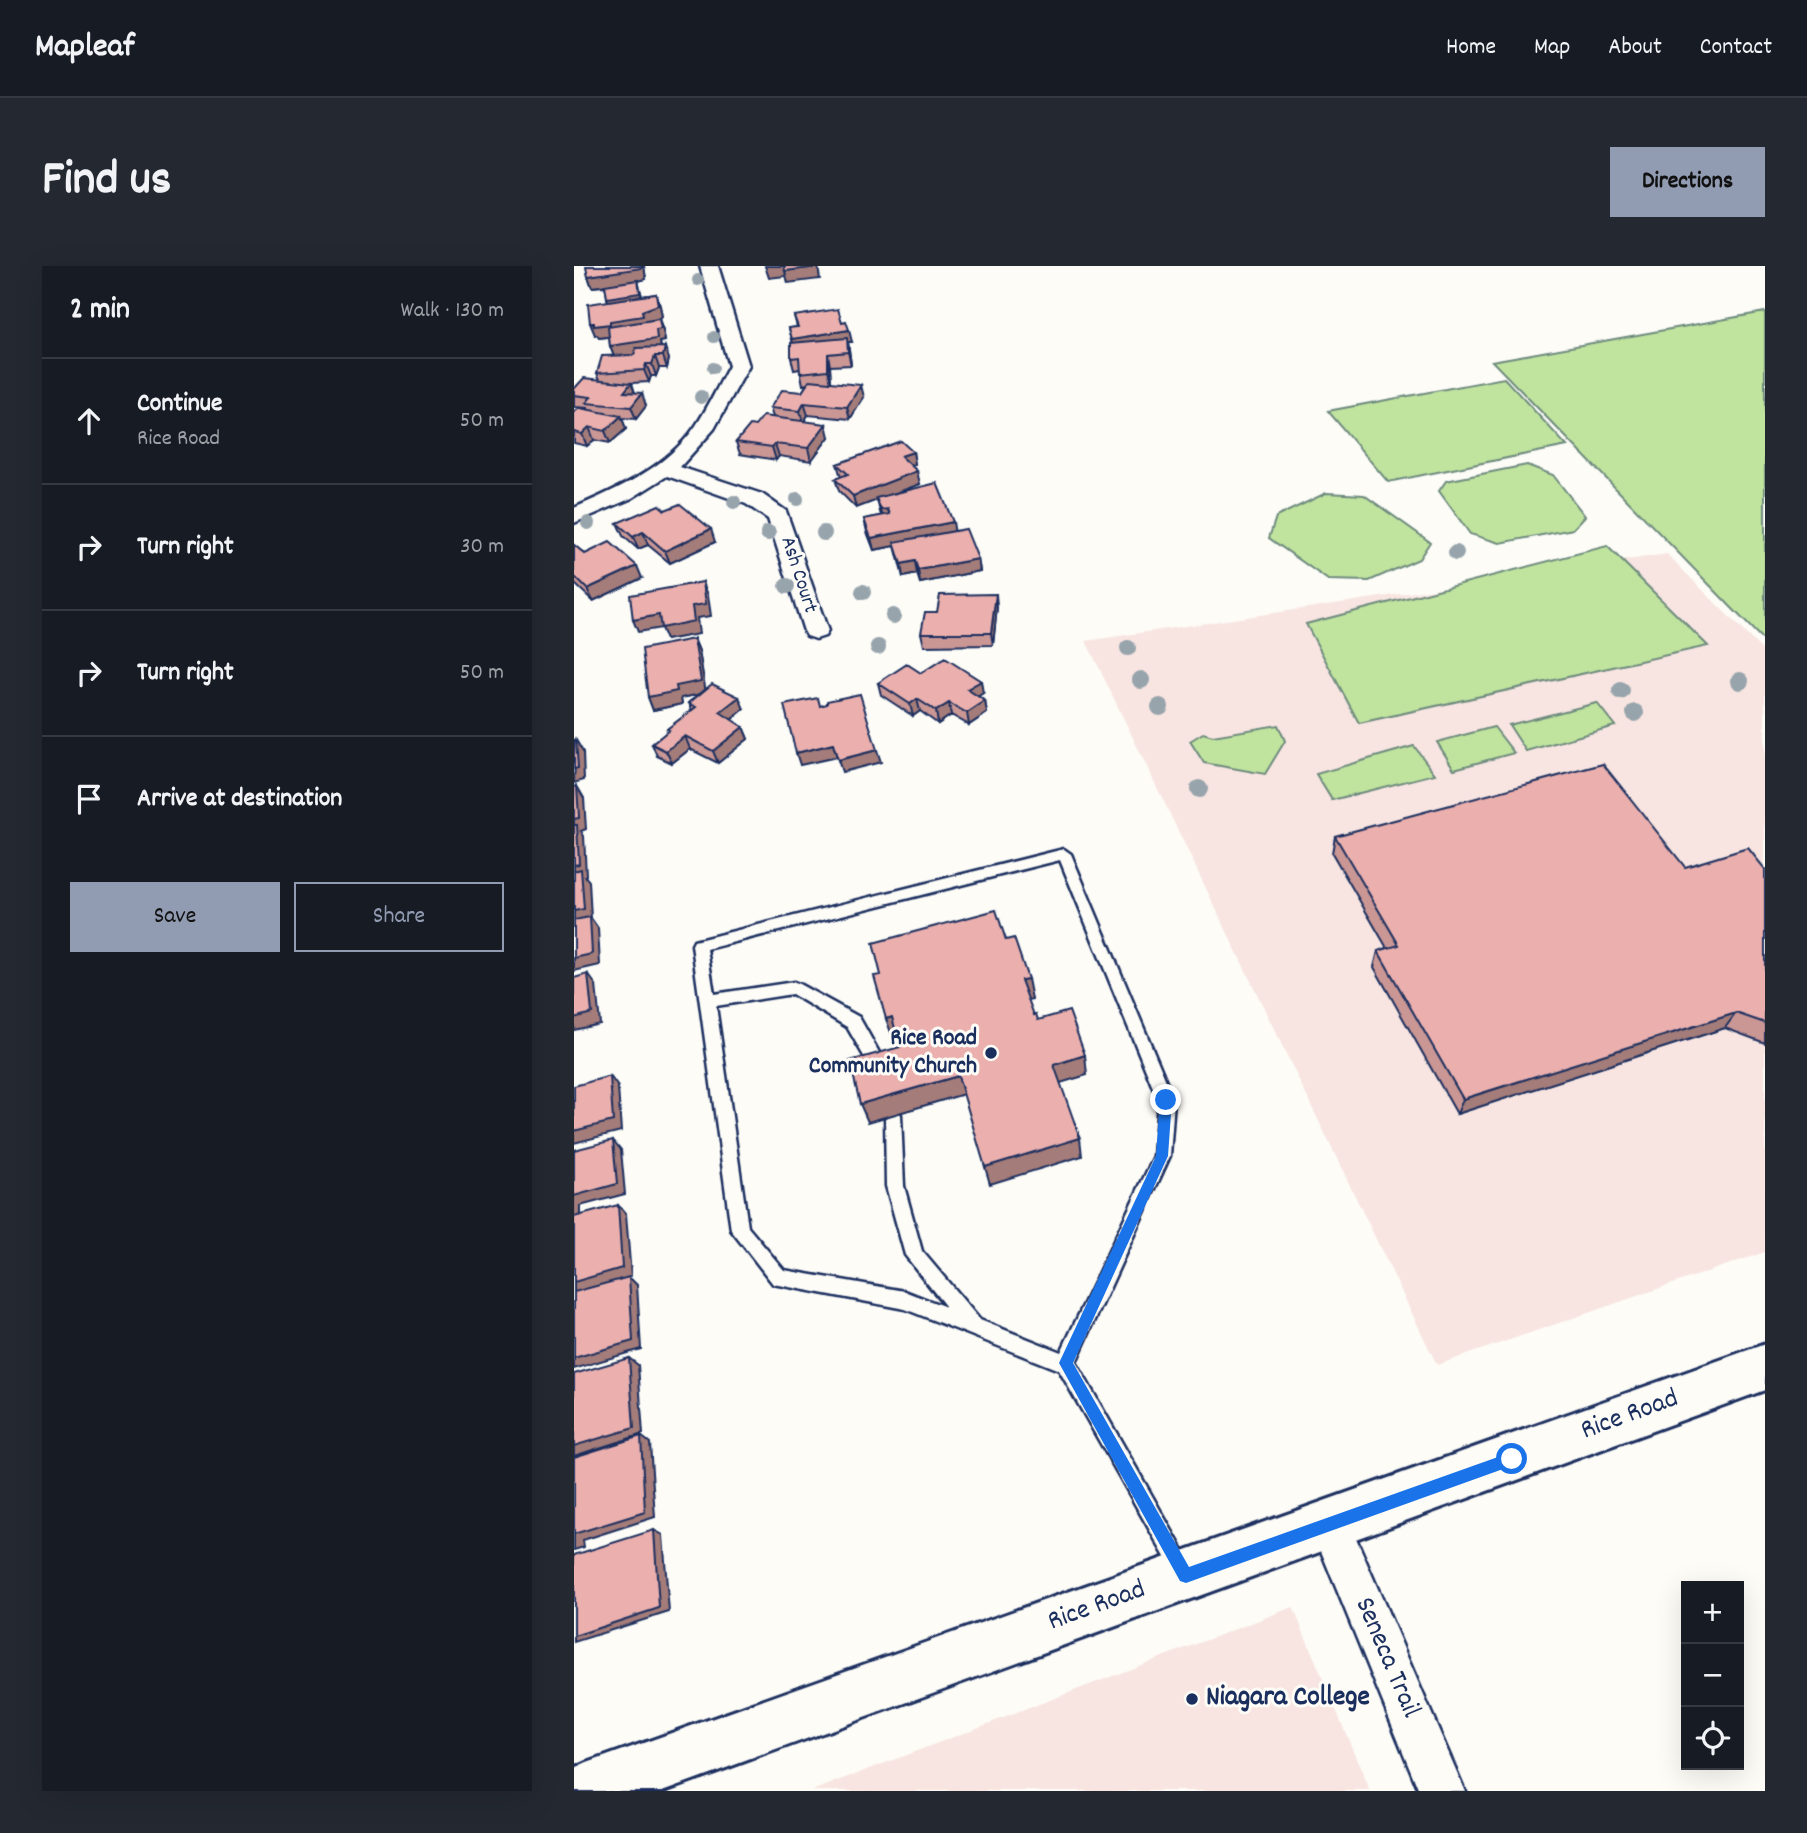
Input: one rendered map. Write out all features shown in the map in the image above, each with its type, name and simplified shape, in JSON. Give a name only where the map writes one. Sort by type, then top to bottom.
[{"type":"street","points":[[574,516],[667,469],[698,437],[739,366],[709,266]]},
{"type":"street","name":"Ash Court","points":[[667,469],[754,499],[778,516],[816,631]]},
{"type":"street","name":"Rice Road","points":[[587,1791],[1765,1367]]},
{"type":"street","name":"Seneca Trail","points":[[1330,1524],[1442,1791]]},
{"type":"lane","points":[[1066,1363],[1162,1156],[1166,1100],[1064,855],[699,945],[740,1230],[779,1278],[905,1300],[1066,1363],[1186,1575]]},
{"type":"lane","points":[[707,1001],[794,988],[853,1022],[883,1073]]},
{"type":"lane","points":[[893,1115],[895,1186],[914,1255],[974,1327]]},
{"type":"shaded area","points":[[1667,554],[1765,653],[1765,1252],[1437,1365],[1086,641]]},
{"type":"shaded area","name":"Niagara College","points":[[1293,1607],[1370,1791],[812,1791]]},
{"type":"green space","points":[[1765,312],[1765,642],[1492,361]]},
{"type":"green space","points":[[1504,378],[1567,446],[1388,482],[1328,411]]},
{"type":"green space","points":[[1527,465],[1553,475],[1585,516],[1573,529],[1500,543],[1470,534],[1439,491],[1446,481]]},
{"type":"green space","points":[[1326,493],[1364,495],[1430,542],[1419,559],[1369,581],[1328,580],[1269,538],[1276,517]]},
{"type":"green space","points":[[1607,546],[1708,646],[1359,723],[1306,624]]},
{"type":"green space","points":[[1597,703],[1615,726],[1526,751],[1509,725]]},
{"type":"green space","points":[[1278,725],[1285,741],[1265,774],[1204,763],[1190,741],[1203,733],[1213,736]]},
{"type":"green space","points":[[1494,727],[1514,753],[1454,769],[1437,742]]},
{"type":"green space","points":[[1414,746],[1435,774],[1332,800],[1316,774]]},
{"type":"building","points":[[586,266],[642,266],[642,268],[588,276]]},
{"type":"building","points":[[784,266],[817,266],[818,267],[785,271]]},
{"type":"building","points":[[638,280],[640,293],[607,298],[605,285]]},
{"type":"building","points":[[656,294],[658,305],[642,311],[643,316],[610,321],[610,324],[594,326],[594,323],[590,323],[588,304]]},
{"type":"building","points":[[838,309],[842,322],[846,321],[849,330],[792,339],[789,328],[798,327],[794,316]]},
{"type":"building","points":[[659,319],[661,329],[656,330],[657,339],[610,346],[608,327]]},
{"type":"building","points":[[847,338],[848,352],[828,354],[828,370],[800,373],[799,357],[791,358],[791,343]]},
{"type":"building","points":[[665,347],[663,356],[655,356],[652,364],[646,364],[644,370],[597,373],[602,356],[634,355],[636,348]]},
{"type":"building","points":[[584,378],[631,383],[624,392],[642,393],[631,407],[586,403],[591,397],[574,395],[574,389]]},
{"type":"building","points":[[810,380],[861,385],[847,407],[804,403],[800,411],[770,408],[782,390],[802,392]]},
{"type":"building","points":[[580,408],[621,416],[605,431],[589,427],[582,434],[574,432],[574,412]]},
{"type":"building","points":[[763,416],[826,424],[808,448],[736,442],[750,425],[755,426]]},
{"type":"building","points":[[901,441],[913,452],[901,456],[917,471],[853,496],[835,479],[848,474],[837,464]]},
{"type":"building","points":[[937,483],[953,522],[871,538],[864,519],[890,514],[888,509],[881,510],[876,498]]},
{"type":"building","points":[[680,504],[711,529],[665,551],[643,532],[633,537],[617,523],[659,505],[665,510]]},
{"type":"building","points":[[966,529],[978,559],[918,570],[915,561],[901,564],[894,542]]},
{"type":"building","points":[[610,542],[637,566],[587,589],[574,576],[574,545],[585,554]]},
{"type":"building","points":[[703,582],[706,604],[692,606],[694,621],[661,628],[659,615],[633,620],[630,595]]},
{"type":"building","points":[[996,594],[991,633],[921,633],[925,612],[937,612],[940,595]]},
{"type":"building","points":[[694,639],[701,681],[676,686],[677,691],[648,697],[642,649]]},
{"type":"building","points":[[945,658],[981,681],[967,689],[985,701],[967,713],[949,703],[936,711],[917,699],[910,704],[878,683],[907,664],[921,673]]},
{"type":"building","points":[[712,684],[739,697],[720,712],[743,727],[713,751],[685,736],[666,751],[652,744],[696,707],[689,703]]},
{"type":"building","points":[[860,694],[877,750],[838,760],[833,744],[796,753],[784,705],[818,698],[820,706],[827,704],[827,701]]},
{"type":"building","points":[[574,740],[578,768],[574,769]]},
{"type":"building","points":[[1603,764],[1685,867],[1748,848],[1765,869],[1765,1023],[1736,1013],[1463,1099],[1378,951],[1399,945],[1335,836]]},
{"type":"building","points":[[577,786],[579,818],[574,819],[574,787]]},
{"type":"building","points":[[574,825],[577,825],[579,864],[574,865]]},
{"type":"building","points":[[581,869],[584,909],[574,911],[574,871]]},
{"type":"building","name":"Rice Road Community Church","points":[[996,910],[1006,940],[1014,938],[1028,979],[1021,980],[1034,1015],[1036,1014],[1038,1020],[1069,1011],[1085,1055],[1054,1065],[1080,1138],[985,1167],[958,1076],[860,1104],[850,1061],[900,1047],[892,1017],[886,1019],[874,976],[881,975],[873,943]]},
{"type":"building","points":[[590,917],[592,954],[574,958],[574,920]]},
{"type":"building","points":[[588,974],[592,1013],[574,1018],[574,978]]},
{"type":"building","points":[[610,1076],[613,1121],[574,1131],[574,1086]]},
{"type":"building","points":[[613,1140],[617,1184],[574,1196],[574,1150]]},
{"type":"building","points":[[618,1205],[622,1268],[574,1282],[574,1217]]},
{"type":"building","points":[[629,1277],[633,1341],[574,1358],[574,1292]]},
{"type":"building","points":[[629,1358],[634,1428],[574,1446],[574,1374]]},
{"type":"building","points":[[641,1436],[645,1512],[574,1534],[574,1457]]},
{"type":"building","points":[[654,1530],[659,1608],[574,1636],[574,1555]]},
{"type":"place","name":"Rice Road Community Church","points":[[991,1053]]},
{"type":"place","name":"Niagara College","points":[[1192,1699]]},
{"type":"route","points":[[1166,1100],[1162,1156],[1066,1363],[1186,1575],[1512,1459]]}]
